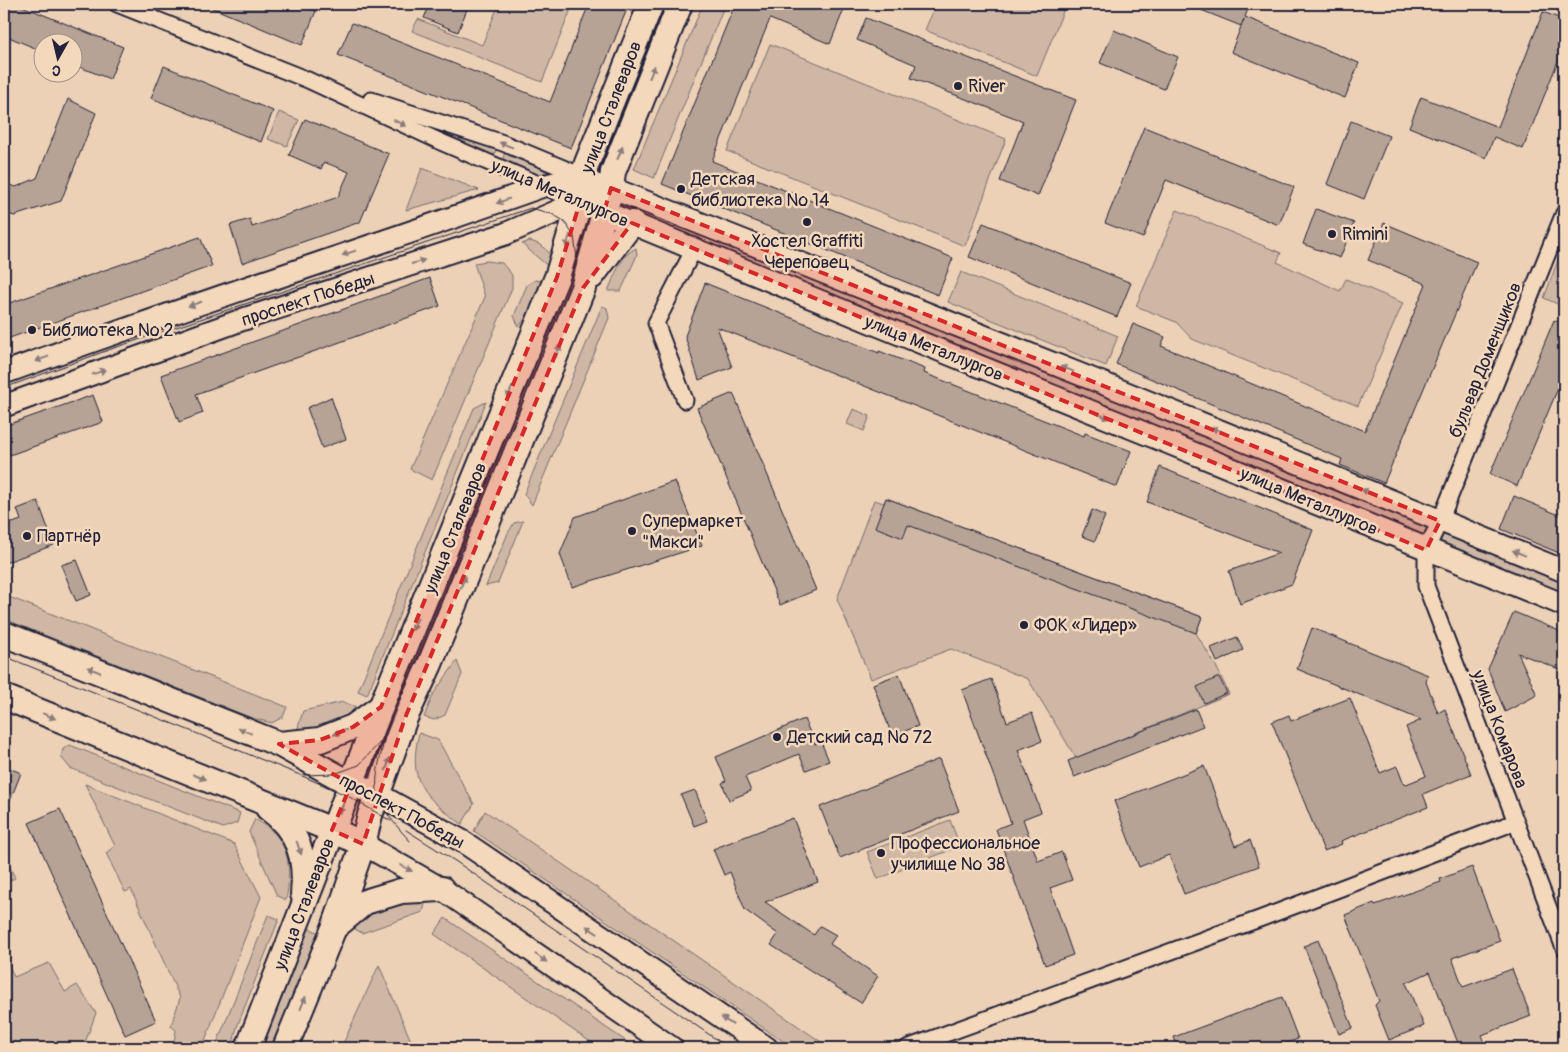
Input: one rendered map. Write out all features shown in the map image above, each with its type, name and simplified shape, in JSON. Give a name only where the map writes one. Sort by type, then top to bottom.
[{"type":"main road","name":"улица Сталеваров","points":[[248,1048],[381,707],[557,277],[580,202],[583,176],[651,4]]},
{"type":"main road","name":"улица Сталеваров","points":[[285,1048],[334,928],[363,844],[377,794],[405,718],[430,664],[583,288],[611,188],[613,172],[680,4]]},
{"type":"main road","points":[[583,288],[632,223]]},
{"type":"main road","name":"проспект Победы","points":[[4,634],[279,744],[351,784],[377,794]]},
{"type":"main road","points":[[4,697],[363,844]]},
{"type":"main road","points":[[279,744],[320,740],[353,727],[381,707]]},
{"type":"main road","points":[[256,800],[279,816],[300,846],[305,876],[301,914]]},
{"type":"main road","points":[[334,928],[365,902],[400,891],[442,889]]},
{"type":"street","name":"улица Металлургов","points":[[116,4],[308,80],[441,142],[604,212],[1564,606]]},
{"type":"street","name":"улица Металлургов","points":[[308,80],[503,144],[1102,383],[1564,571]]},
{"type":"street","name":"проспект Победы","points":[[4,373],[142,323],[544,186],[583,176]]},
{"type":"street","name":"проспект Победы","points":[[4,406],[244,319],[505,234],[611,188]]},
{"type":"street","name":"бульвар Доменщиков","points":[[1440,521],[1564,213]]},
{"type":"street","points":[[685,400],[656,323],[694,249]]},
{"type":"street","name":"улица Комарова","points":[[1440,521],[1426,550],[1426,586],[1564,948]]},
{"type":"street","name":"проспект Победы","points":[[377,794],[462,841],[767,1048]]},
{"type":"street","points":[[907,1048],[1278,912],[1515,822]]},
{"type":"street","points":[[363,844],[442,889],[672,1048]]},
{"type":"highlighted area","points":[[611,188],[1440,521],[1426,550],[632,223],[583,288],[405,718],[363,844],[332,830],[351,784],[279,744],[320,740],[353,727],[381,707],[557,277],[580,202],[604,212]]},
{"type":"shaded area","points":[[499,4],[573,4],[542,82],[412,31],[418,19],[482,45]]},
{"type":"shaded area","points":[[658,4],[669,4],[606,159],[596,155]]},
{"type":"shaded area","points":[[703,4],[725,4],[654,178],[634,169]]},
{"type":"shaded area","points":[[936,4],[1066,4],[1037,76],[925,30]]},
{"type":"shaded area","points":[[770,44],[1006,139],[965,246],[727,151]]},
{"type":"shaded area","points":[[279,112],[299,120],[287,146],[268,139]]},
{"type":"shaded area","points":[[457,137],[497,147],[493,159],[472,149]]},
{"type":"shaded area","points":[[506,150],[545,167],[545,173],[538,177],[501,163]]},
{"type":"shaded area","points":[[422,168],[479,190],[406,210]]},
{"type":"shaded area","points":[[1177,210],[1281,253],[1277,262],[1340,291],[1346,279],[1403,303],[1358,406],[1192,339],[1176,322],[1136,306]]},
{"type":"shaded area","points":[[529,241],[542,246],[549,253],[551,256],[550,268],[522,244]]},
{"type":"shaded area","points":[[722,242],[729,242],[1428,526],[1423,538],[724,254],[719,247]]},
{"type":"shaded area","points":[[1564,244],[1564,307],[1544,298]]},
{"type":"shaded area","points":[[636,248],[637,255],[621,291],[608,291],[622,261],[630,251]]},
{"type":"shaded area","points":[[487,261],[502,263],[512,275],[512,288],[432,480],[410,469],[485,297],[474,263]]},
{"type":"shaded area","points":[[961,272],[1118,336],[1106,366],[948,302]]},
{"type":"shaded area","points":[[535,280],[546,282],[541,295],[519,327],[514,316],[527,285]]},
{"type":"shaded area","points":[[563,285],[572,290],[401,709],[392,705]]},
{"type":"shaded area","points":[[602,306],[607,308],[609,318],[532,505],[524,494]]},
{"type":"shaded area","points":[[486,402],[367,695],[358,691],[474,408]]},
{"type":"shaded area","points":[[853,409],[870,416],[864,431],[847,424]]},
{"type":"shaded area","name":"ФОК «Лидер»","points":[[886,498],[1202,617],[1196,633],[1216,666],[1229,694],[1076,758],[1028,679],[951,649],[871,679],[837,599],[874,500],[884,503]]},
{"type":"shaded area","points":[[523,521],[498,583],[486,586],[508,533],[514,523]]},
{"type":"shaded area","points":[[1444,532],[1564,581],[1564,595],[1439,545]]},
{"type":"shaded area","points":[[4,595],[287,707],[283,717],[272,723],[252,718],[4,619]]},
{"type":"shaded area","points":[[457,661],[462,674],[445,715],[434,720],[424,717],[434,693]]},
{"type":"shaded area","points":[[343,702],[356,707],[344,722],[323,731],[296,734],[303,711]]},
{"type":"shaded area","points":[[419,733],[438,740],[474,804],[462,824],[438,805],[422,787],[417,776],[415,764]]},
{"type":"shaded area","points":[[70,745],[240,813],[237,823],[223,828],[70,768],[61,757],[63,749]]},
{"type":"shaded area","points":[[85,784],[234,844],[261,897],[202,1048],[173,1048],[176,1030],[171,1026],[180,998],[131,889],[125,892],[106,853],[115,846]]},
{"type":"shaded area","points":[[485,811],[830,1048],[793,1048],[474,831]]},
{"type":"shaded area","points":[[255,819],[277,836],[283,845],[288,860],[289,877],[286,900],[277,896],[249,832]]},
{"type":"shaded area","points":[[950,820],[960,846],[878,879],[867,852]]},
{"type":"shaded area","points":[[4,853],[15,878],[4,883]]},
{"type":"shaded area","points":[[412,901],[425,904],[423,912],[362,933],[353,928],[365,913],[379,906]]},
{"type":"shaded area","points":[[268,915],[279,919],[237,1027],[232,1048],[215,1048]]},
{"type":"shaded area","points":[[445,918],[636,1048],[599,1048],[434,934]]},
{"type":"shaded area","points":[[309,928],[321,934],[275,1048],[261,1048]]},
{"type":"shaded area","points":[[4,953],[14,977],[49,963],[65,992],[77,985],[96,1013],[83,1048],[4,1048]]},
{"type":"shaded area","points":[[379,965],[414,1048],[341,1048]]},
{"type":"building","points":[[6,4],[17,4],[123,47],[110,79],[82,68],[82,32],[32,32],[32,47],[4,35],[4,9]]},
{"type":"building","points":[[203,4],[299,4],[316,11],[302,45]]},
{"type":"building","points":[[430,4],[469,4],[458,32],[424,18]]},
{"type":"building","points":[[589,4],[629,4],[571,148],[338,55],[352,23],[550,102]]},
{"type":"building","points":[[735,4],[846,4],[830,44],[770,19],[712,161],[953,258],[938,295],[662,184]]},
{"type":"building","points":[[1186,4],[1250,4],[1245,17],[1359,63],[1345,98],[1231,52],[1244,19],[1241,26]]},
{"type":"building","points":[[1543,12],[1564,20],[1564,46],[1523,149],[1494,137],[1486,158],[1409,127],[1421,97],[1498,127]]},
{"type":"building","points":[[866,18],[1076,100],[1038,196],[1000,181],[1023,121],[911,78],[916,65],[857,40]]},
{"type":"building","points":[[1114,30],[1178,57],[1164,89],[1100,63]]},
{"type":"building","points":[[164,66],[273,111],[261,142],[151,98]]},
{"type":"building","points":[[68,99],[96,113],[61,201],[14,216],[4,212],[4,183],[16,187],[37,178]]},
{"type":"building","points":[[305,119],[389,154],[360,222],[242,263],[230,225],[250,219],[252,227],[338,197],[349,172],[324,162],[321,169],[289,155]]},
{"type":"building","points":[[1351,121],[1389,136],[1364,199],[1327,184]]},
{"type":"building","points":[[1144,127],[1294,187],[1279,225],[1166,180],[1143,238],[1105,223]]},
{"type":"building","points":[[1316,209],[1354,223],[1340,258],[1303,244]]},
{"type":"building","points":[[983,223],[1131,283],[1117,317],[969,257]]},
{"type":"building","points":[[1384,223],[1477,262],[1384,483],[1340,465],[1342,459],[1116,364],[1133,324],[1165,337],[1161,346],[1365,431],[1426,284],[1368,260]]},
{"type":"building","points":[[200,237],[212,266],[4,340],[4,305]]},
{"type":"building","points":[[430,278],[440,306],[196,394],[203,413],[179,422],[161,375]]},
{"type":"building","points":[[705,283],[879,353],[879,351],[925,369],[924,373],[1084,436],[1085,433],[1131,451],[1117,487],[717,327],[732,367],[699,380],[685,336]]},
{"type":"building","points":[[1554,320],[1564,325],[1564,374],[1517,486],[1490,474]]},
{"type":"building","points":[[733,393],[816,590],[780,605],[697,408]]},
{"type":"building","points":[[93,395],[103,422],[4,457],[4,426]]},
{"type":"building","points":[[331,397],[346,439],[322,448],[307,408]]},
{"type":"building","points":[[1160,467],[1313,530],[1292,584],[1240,604],[1229,571],[1279,553],[1147,502]]},
{"type":"building","name":"Супермаркет \"Макси\"","points":[[675,481],[702,546],[572,587],[560,554],[575,517]]},
{"type":"building","points":[[1514,496],[1564,517],[1564,555],[1501,529]]},
{"type":"building","points":[[886,498],[1202,617],[1196,633],[908,525],[903,538],[875,527]]},
{"type":"building","name":"Партнёр","points":[[38,501],[54,545],[4,563],[4,526],[21,520],[17,509]]},
{"type":"building","points":[[1092,510],[1105,516],[1095,541],[1082,536]]},
{"type":"building","points":[[77,560],[91,595],[76,601],[61,565]]},
{"type":"building","points":[[1514,612],[1564,633],[1564,671],[1518,653],[1537,695],[1505,712],[1488,669]]},
{"type":"building","points":[[1312,628],[1428,675],[1426,682],[1438,713],[1445,709],[1471,774],[1423,794],[1428,807],[1341,841],[1342,844],[1324,851],[1272,722],[1289,715],[1291,721],[1350,698],[1380,773],[1397,766],[1404,785],[1426,776],[1406,727],[1421,720],[1297,669]]},
{"type":"building","points":[[1237,637],[1243,650],[1217,662],[1211,648]]},
{"type":"building","points":[[899,674],[918,726],[892,736],[873,684]]},
{"type":"building","points":[[1219,677],[1227,693],[1204,703],[1197,687]]},
{"type":"building","points":[[991,679],[1007,722],[1032,713],[1042,741],[1018,750],[1041,812],[1023,819],[1038,861],[1062,852],[1072,880],[1050,888],[1073,955],[1045,965],[996,829],[1011,823],[962,690]]},
{"type":"building","points":[[1196,709],[1203,726],[1074,777],[1068,761]]},
{"type":"building","points":[[804,719],[815,744],[821,742],[829,761],[806,770],[799,754],[745,777],[751,791],[729,800],[722,783],[726,781],[716,757]]},
{"type":"building","points":[[939,759],[959,811],[840,858],[820,807]]},
{"type":"building","points":[[4,766],[21,773],[4,816]]},
{"type":"building","points":[[1204,766],[1235,846],[1250,840],[1259,866],[1184,894],[1169,855],[1139,867],[1114,801]]},
{"type":"building","points":[[695,790],[707,821],[694,826],[681,795]]},
{"type":"building","points":[[60,809],[156,1021],[125,1035],[29,823]]},
{"type":"building","points":[[793,818],[818,882],[765,902],[814,935],[820,926],[836,935],[830,944],[878,976],[861,1003],[771,945],[778,934],[745,910],[730,872],[724,875],[713,849]]},
{"type":"building","points":[[1472,867],[1500,941],[1452,958],[1463,987],[1512,969],[1531,1016],[1482,1035],[1487,1048],[1460,1048],[1430,972],[1406,983],[1424,1026],[1389,1040],[1375,1005],[1379,1001],[1345,915],[1374,903],[1375,905],[1441,882],[1440,879]]},
{"type":"building","points":[[1318,940],[1353,1028],[1339,1034],[1304,946]]},
{"type":"building","points":[[1282,997],[1298,1039],[1272,1048],[1178,1048],[1174,1037]]},
{"type":"tram line","points":[[4,388],[114,348],[531,208],[552,214],[564,221],[574,236],[577,259],[385,737],[380,757],[377,785],[379,798],[396,825],[410,841]]},
{"type":"tram line","points":[[4,656],[300,775],[346,795],[391,821]]},
{"type":"tram line","points":[[304,775],[334,774],[359,765],[385,737]]},
{"type":"tram line","points":[[406,830],[455,861],[729,1048]]},
{"type":"place","name":"River","points":[[958,86]]},
{"type":"place","name":"Детская библиотека № 14","points":[[681,189]]},
{"type":"place","name":"Хостел Graffiti Череповец","points":[[807,222]]},
{"type":"place","name":"Rimini","points":[[1332,234]]},
{"type":"place","name":"Библиотека № 2","points":[[32,330]]},
{"type":"place","name":"Супермаркет \"Макси\"","points":[[632,531]]},
{"type":"place","name":"Партнёр","points":[[27,536]]},
{"type":"place","name":"ФОК «Лидер»","points":[[1024,625]]},
{"type":"place","name":"Детский сад № 72","points":[[777,737]]},
{"type":"place","name":"Профессиональное училище № 38","points":[[881,853]]}]
